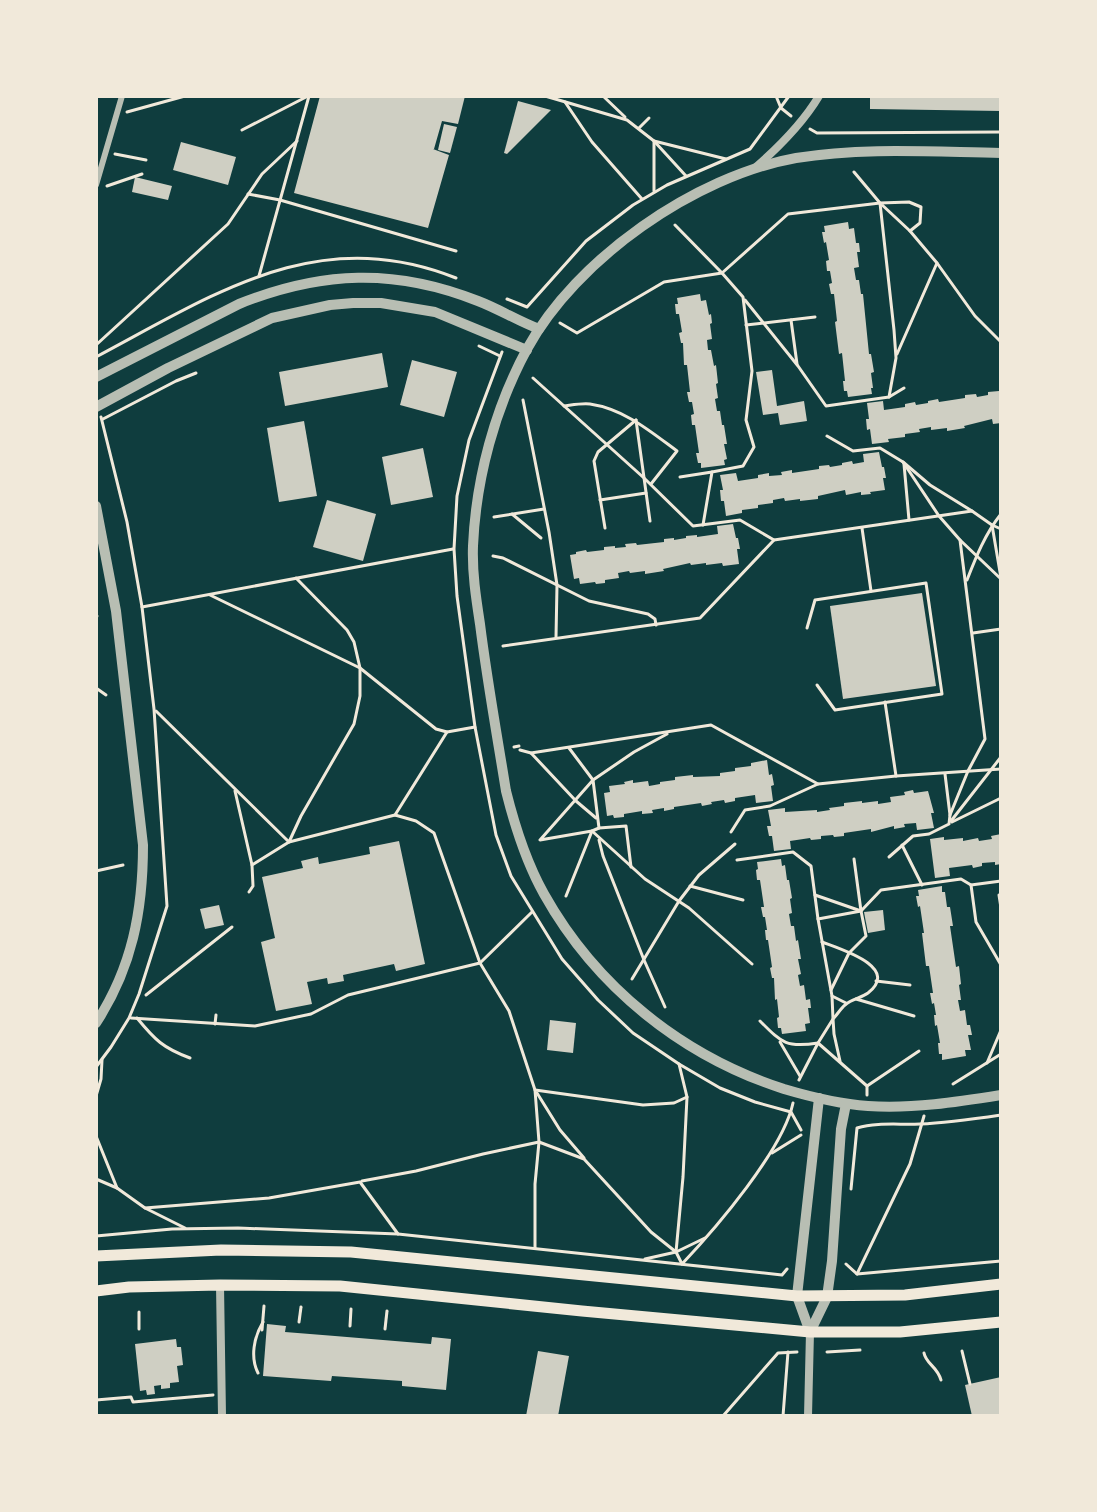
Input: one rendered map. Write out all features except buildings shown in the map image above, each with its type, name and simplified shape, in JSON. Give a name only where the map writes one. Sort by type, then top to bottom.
[{"type":"main road","points":[[96,1256],[221,1250],[351,1252],[827,1297],[905,1295],[1001,1284]]},
{"type":"main road","points":[[96,1291],[129,1287],[220,1285],[340,1286],[810,1332],[900,1332],[1001,1322]]},
{"type":"street","points":[[96,187],[122,96]]},
{"type":"street","points":[[756,168],[800,123],[819,96]]},
{"type":"street","points":[[1001,153],[861,152],[794,159],[756,168],[679,202],[617,245],[551,313],[527,350],[499,412],[489,445],[473,548],[483,650],[506,791],[516,827],[530,866],[552,907],[599,972],[639,1010],[682,1041],[759,1081],[846,1104],[888,1107],[1001,1095]]},
{"type":"street","points":[[96,377],[239,304],[264,294],[320,280],[383,277],[412,281],[469,298],[539,329]]},
{"type":"street","points":[[96,407],[272,318],[330,305],[367,303],[435,312],[527,350]]},
{"type":"street","points":[[96,506],[116,611],[143,845],[143,881],[140,911],[131,947],[117,987],[96,1023]]},
{"type":"street","points":[[808,1416],[810,1332],[797,1296],[819,1098]]},
{"type":"street","points":[[810,1332],[827,1297],[841,1129],[846,1104]]},
{"type":"street","points":[[220,1285],[222,1416]]},
{"type":"path","points":[[117,115],[185,96]]},
{"type":"path","points":[[242,130],[309,96]]},
{"type":"path","points":[[259,276],[309,96]]},
{"type":"path","points":[[545,96],[627,120]]},
{"type":"path","points":[[603,96],[654,141],[686,176]]},
{"type":"path","points":[[776,96],[781,108],[817,133],[1001,132]]},
{"type":"path","points":[[518,321],[586,241],[643,199],[686,176],[750,149],[789,96]]},
{"type":"path","points":[[565,102],[592,142],[643,199]]},
{"type":"path","points":[[639,128],[649,118]]},
{"type":"path","points":[[96,345],[228,224],[262,174],[297,141]]},
{"type":"path","points":[[654,141],[726,159]]},
{"type":"path","points":[[654,141],[654,193]]},
{"type":"path","points":[[107,152],[146,160]]},
{"type":"path","points":[[854,172],[880,203],[910,231],[975,316],[1001,342]]},
{"type":"path","points":[[96,187],[142,174]]},
{"type":"path","points":[[248,194],[280,200],[456,251]]},
{"type":"path","points":[[564,326],[577,333],[664,282],[722,273],[788,214],[909,202],[921,207],[920,223],[910,231]]},
{"type":"path","points":[[880,203],[896,358]]},
{"type":"path","points":[[675,225],[743,297],[826,406],[889,397],[904,388]]},
{"type":"path","points":[[96,357],[219,291],[283,268],[319,260],[360,258],[400,261],[462,281]]},
{"type":"path","points":[[889,397],[896,358],[937,263]]},
{"type":"path","points":[[501,296],[527,307]]},
{"type":"path","points":[[680,477],[743,466],[754,447],[746,420],[752,371],[743,297]]},
{"type":"path","points":[[746,325],[815,317]]},
{"type":"path","points":[[791,320],[798,366]]},
{"type":"path","points":[[507,343],[469,440],[457,496],[454,549],[457,596],[475,727],[496,835],[511,876],[562,959],[598,1000],[633,1033],[720,1088],[791,1112],[802,1133],[769,1155]]},
{"type":"path","points":[[479,346],[500,356]]},
{"type":"path","points":[[103,420],[196,373]]},
{"type":"path","points":[[533,378],[693,526],[740,520],[774,540]]},
{"type":"path","points":[[523,400],[557,585],[556,637]]},
{"type":"path","points":[[564,406],[588,404],[613,410],[636,420],[677,451],[651,484]]},
{"type":"path","points":[[605,528],[594,461],[598,452],[636,420]]},
{"type":"path","points":[[636,420],[650,521]]},
{"type":"path","points":[[827,436],[853,451],[880,448],[903,462],[930,485],[1001,529]]},
{"type":"path","points":[[903,462],[939,516],[1001,578]]},
{"type":"path","points":[[903,462],[909,520]]},
{"type":"path","points":[[703,525],[712,472]]},
{"type":"path","points":[[600,500],[646,493]]},
{"type":"path","points":[[494,517],[544,509]]},
{"type":"path","points":[[503,646],[700,618],[774,540],[972,511]]},
{"type":"path","points":[[512,514],[541,538]]},
{"type":"path","points":[[966,583],[976,556],[1001,514]]},
{"type":"path","points":[[992,525],[1001,578]]},
{"type":"path","points":[[862,527],[871,591]]},
{"type":"path","points":[[950,815],[985,739],[960,540]]},
{"type":"path","points":[[142,607],[454,549]]},
{"type":"path","points":[[493,556],[503,558],[589,601],[648,614],[655,619],[656,625]]},
{"type":"path","points":[[289,842],[354,724],[360,696],[359,655],[354,642],[347,630],[296,578]]},
{"type":"path","points":[[807,628],[815,600],[926,583],[942,694],[835,710],[817,685]]},
{"type":"path","points":[[208,595],[360,668],[436,729],[447,732],[475,727]]},
{"type":"path","points":[[972,633],[1001,629]]},
{"type":"path","points":[[96,688],[106,695]]},
{"type":"path","points":[[885,702],[896,776]]},
{"type":"path","points":[[154,709],[289,842]]},
{"type":"path","points":[[531,753],[711,725],[818,784]]},
{"type":"path","points":[[395,815],[447,732]]},
{"type":"path","points":[[631,867],[626,826],[540,840],[593,780],[634,752],[672,732]]},
{"type":"path","points":[[518,748],[531,753],[597,819]]},
{"type":"path","points":[[569,748],[593,780],[599,828]]},
{"type":"path","points":[[949,824],[1001,757]]},
{"type":"path","points":[[731,832],[745,810],[770,806],[818,784],[1001,769]]},
{"type":"path","points":[[945,772],[949,824]]},
{"type":"path","points":[[235,789],[252,865],[253,886],[249,892]]},
{"type":"path","points":[[889,857],[913,836],[929,834],[1001,798]]},
{"type":"path","points":[[252,865],[289,842],[395,815],[416,821],[434,833],[480,963],[509,1011],[535,1090],[560,1130],[584,1159],[651,1232],[676,1252],[682,1264]]},
{"type":"path","points":[[592,831],[645,879],[689,908],[752,964]]},
{"type":"path","points":[[566,896],[592,831]]},
{"type":"path","points":[[599,839],[603,856],[665,1007]]},
{"type":"path","points":[[632,979],[690,886],[735,844]]},
{"type":"path","points":[[902,845],[922,885]]},
{"type":"path","points":[[737,860],[793,852],[811,866],[840,1061]]},
{"type":"path","points":[[832,993],[849,953],[866,936],[854,859]]},
{"type":"path","points":[[96,871],[123,865]]},
{"type":"path","points":[[818,919],[861,911],[881,890],[961,879],[971,885],[1001,881]]},
{"type":"path","points":[[971,885],[976,922],[1001,965]]},
{"type":"path","points":[[690,886],[743,900]]},
{"type":"path","points":[[815,895],[861,911]]},
{"type":"path","points":[[999,895],[1001,908]]},
{"type":"path","points":[[129,1018],[255,1026],[311,1014],[348,995],[480,963],[532,912]]},
{"type":"path","points":[[146,995],[232,927]]},
{"type":"path","points":[[799,1083],[800,1076],[833,1019],[846,1003],[866,995],[876,981],[877,973],[872,965],[822,942]]},
{"type":"path","points":[[876,981],[910,985]]},
{"type":"path","points":[[832,993],[846,1003]]},
{"type":"path","points":[[856,999],[914,1016]]},
{"type":"path","points":[[215,1024],[216,1015]]},
{"type":"path","points":[[137,1018],[159,1043],[190,1058]]},
{"type":"path","points":[[760,1021],[780,1042],[800,1076]]},
{"type":"path","points":[[987,1063],[1001,1030]]},
{"type":"path","points":[[780,1042],[801,1046],[818,1043],[867,1086],[867,1095]]},
{"type":"path","points":[[867,1086],[919,1051]]},
{"type":"path","points":[[953,1084],[1001,1054]]},
{"type":"path","points":[[96,1096],[102,1060]]},
{"type":"path","points":[[676,1252],[687,1097],[679,1064]]},
{"type":"path","points":[[535,1090],[643,1105],[674,1103],[687,1097]]},
{"type":"path","points":[[535,1090],[539,1142],[535,1184],[535,1248]]},
{"type":"path","points":[[682,1264],[709,1236],[769,1155],[793,1103]]},
{"type":"path","points":[[857,1274],[910,1164],[923,1124],[925,1105]]},
{"type":"path","points":[[850,1202],[857,1128],[1001,1115]]},
{"type":"path","points":[[96,1136],[117,1188]]},
{"type":"path","points":[[145,1208],[269,1198],[416,1171],[539,1142],[584,1159]]},
{"type":"path","points":[[96,1179],[189,1229]]},
{"type":"path","points":[[360,1182],[398,1234]]},
{"type":"path","points":[[96,1236],[238,1228],[398,1234],[782,1275]]},
{"type":"path","points":[[640,1260],[676,1252],[709,1236]]},
{"type":"path","points":[[832,1261],[843,1261],[857,1274],[1001,1261]]},
{"type":"path","points":[[262,1330],[264,1306]]},
{"type":"path","points":[[299,1322],[301,1307]]},
{"type":"path","points":[[350,1326],[351,1309]]},
{"type":"path","points":[[385,1329],[387,1311]]},
{"type":"path","points":[[139,1312],[139,1329]]},
{"type":"path","points":[[258,1373],[253,1363],[254,1348],[257,1331],[263,1322]]},
{"type":"path","points":[[827,1352],[860,1350]]},
{"type":"path","points":[[962,1351],[970,1384]]},
{"type":"path","points":[[783,1416],[788,1352]]},
{"type":"path","points":[[723,1416],[778,1353],[801,1352]]},
{"type":"path","points":[[924,1353],[939,1372],[941,1380]]},
{"type":"path","points":[[96,1400],[131,1397],[133,1402],[213,1395]]}]
